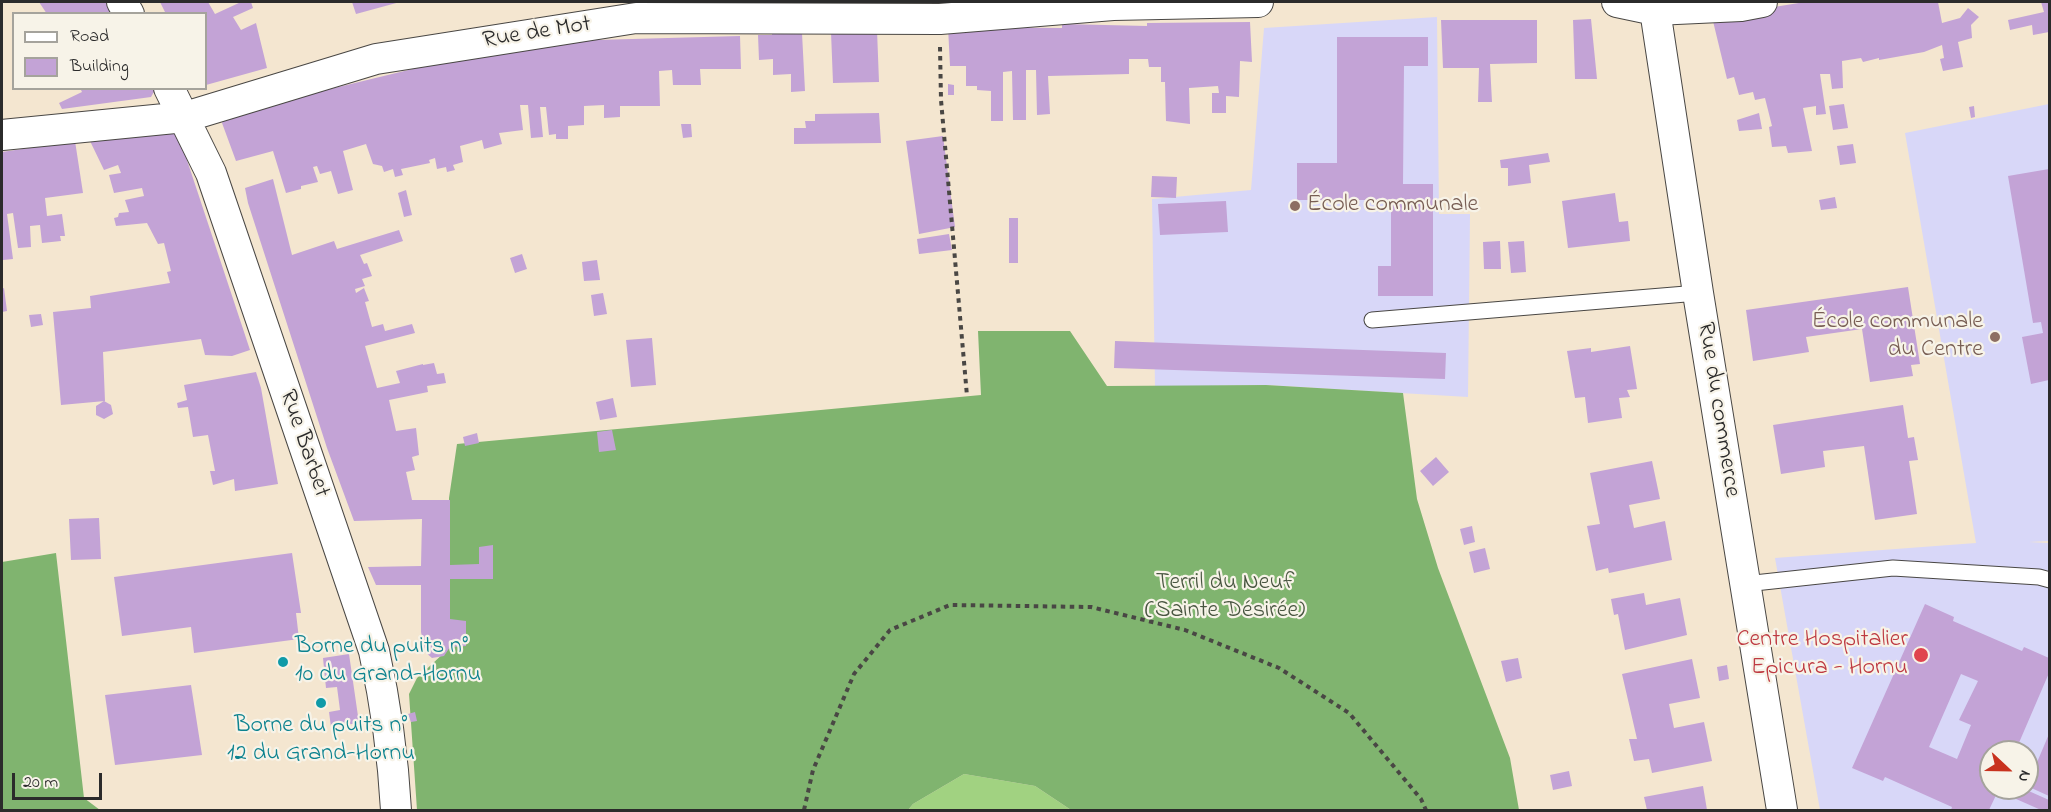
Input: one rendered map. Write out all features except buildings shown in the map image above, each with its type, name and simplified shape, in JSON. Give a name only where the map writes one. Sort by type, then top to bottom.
[{"type":"street","name":"Rue de Mot","points":[[2,135],[185,117],[376,59],[636,18],[940,19],[1113,5],[1258,2]]},
{"type":"street","points":[[1617,2],[1655,10],[1692,4],[1741,6],[1762,2]]},
{"type":"street","name":"Rue du commerce","points":[[1655,10],[1698,293],[1782,810]]},
{"type":"street","name":"Rue Barbet","points":[[171,90],[211,173],[374,651],[387,708],[396,810]]},
{"type":"lane","points":[[1372,320],[1698,293]]},
{"type":"lane","points":[[1745,584],[1893,568],[2039,577],[2049,580]]},
{"type":"path","points":[[940,19],[941,100],[967,396]]},
{"type":"path","points":[[804,810],[813,770],[854,674],[890,630],[950,605],[962,605],[1091,607],[1185,630],[1279,668],[1349,713],[1421,799],[1426,810]]},
{"type":"shaded area","name":"École communale","points":[[1437,17],[1439,214],[1470,214],[1468,397],[1266,385],[1155,387],[1152,199],[1251,190],[1264,28]]},
{"type":"shaded area","points":[[2049,104],[2050,541],[2029,542],[2049,543],[2049,810],[1820,810],[1775,558],[1976,543],[1905,133]]},
{"type":"green space","name":"Terril du Neuf (Sainte Désirée)","points":[[978,331],[1070,331],[1107,386],[1266,385],[1403,393],[1417,499],[1438,568],[1510,758],[1519,810],[1071,810],[1035,786],[964,774],[913,804],[908,810],[417,810],[409,694],[417,678],[446,651],[449,498],[457,444],[981,395]]},
{"type":"green space","points":[[56,553],[84,798],[100,810],[2,810],[2,562]]},
{"type":"green space","points":[[964,774],[1035,786],[1071,810],[908,810],[913,804]]},
{"type":"place","name":"École communale","points":[[1295,206]]},
{"type":"place","name":"École communale du Centre","points":[[1995,337]]},
{"type":"place","name":"Centre Hospitalier Epicura - Hornu","points":[[1921,655]]},
{"type":"place","name":"Borne du puits n° 10 du Grand-Hornu","points":[[283,662]]},
{"type":"place","name":"Borne du puits n° 12 du Grand-Hornu","points":[[321,703]]}]
